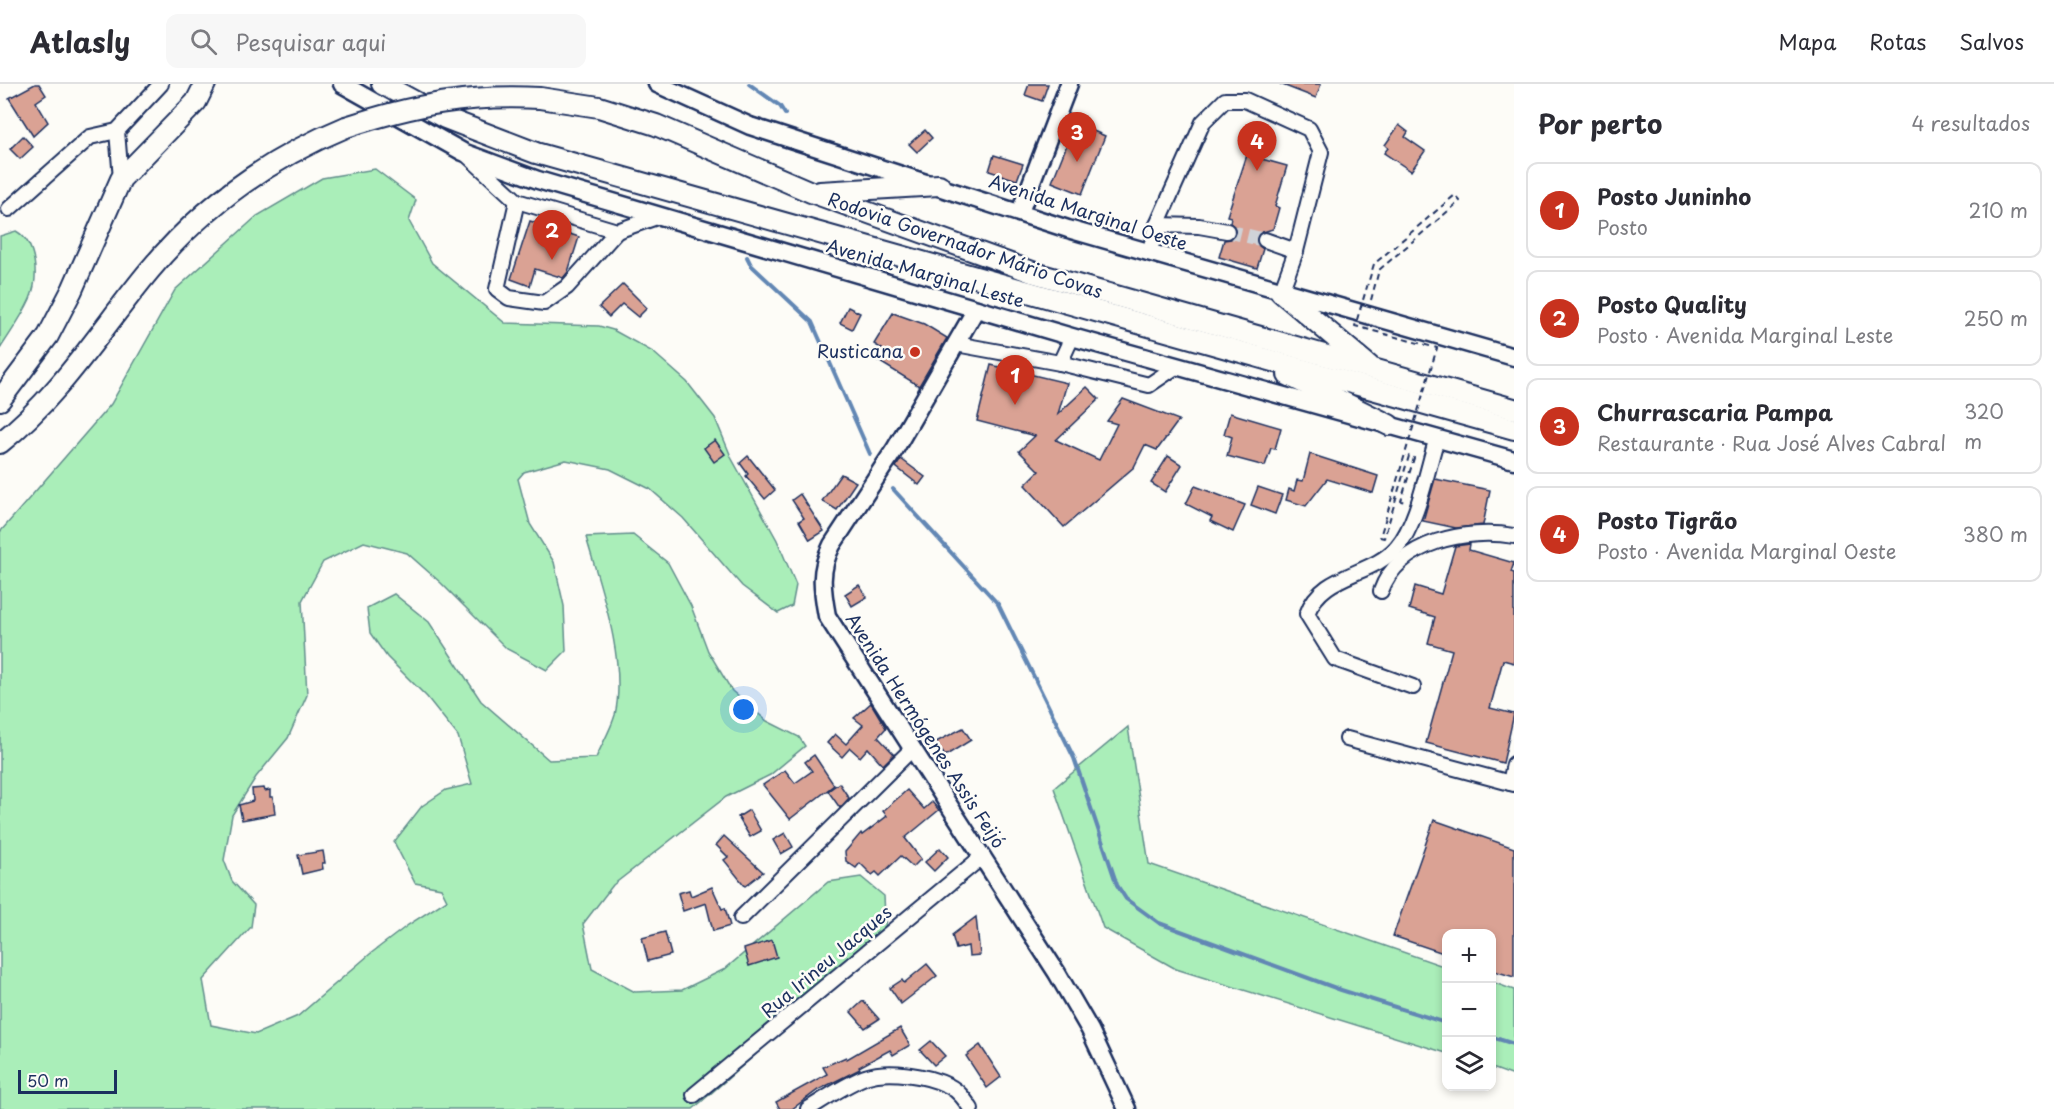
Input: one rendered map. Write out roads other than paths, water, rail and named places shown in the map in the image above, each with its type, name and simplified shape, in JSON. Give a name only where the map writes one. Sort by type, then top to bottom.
[{"type":"highway","points":[[0,400],[48,336],[72,290],[120,179],[196,102],[205,84]]},
{"type":"highway","name":"Rodovia Governador Mário Covas","points":[[382,84],[455,123],[536,153],[1514,429]]},
{"type":"highway","name":"Rodovia Governador Mário Covas","points":[[0,443],[52,393],[150,271],[225,195],[271,163],[314,140],[346,127],[400,110],[466,98],[540,98],[599,107],[656,125],[811,192],[1035,273],[1514,409]]},
{"type":"highway","points":[[811,192],[939,185]]},
{"type":"highway","points":[[1281,292],[1374,370]]},
{"type":"highway","points":[[1245,354],[1389,425]]},
{"type":"main road","name":"Avenida Marginal Leste","points":[[342,84],[463,152],[528,177],[657,217],[1072,337],[1514,460]]},
{"type":"main road","name":"Avenida Marginal Oeste","points":[[657,84],[750,126],[1149,253],[1514,357]]},
{"type":"main road","points":[[1020,212],[1069,84]]},
{"type":"main road","name":"Avenida Hermógenes Assis Feijó","points":[[976,309],[896,449],[832,544],[824,560],[820,579],[827,616],[983,856],[1090,1030],[1127,1109]]},
{"type":"street","points":[[9,209],[90,137],[117,131],[161,84]]},
{"type":"street","points":[[1149,253],[1157,225],[1203,122],[1225,100],[1245,100],[1309,129],[1321,152],[1296,251],[1281,292]]},
{"type":"street","points":[[117,131],[120,179]]},
{"type":"street","points":[[463,152],[517,201],[617,231]]},
{"type":"street","points":[[517,201],[497,289],[509,298],[543,303],[567,286],[617,231],[657,217]]},
{"type":"street","points":[[1157,225],[1199,226],[1227,231]]},
{"type":"street","points":[[1265,240],[1296,251]]},
{"type":"street","points":[[1060,363],[1072,337]]},
{"type":"street","points":[[956,344],[1060,363],[1149,385],[1177,366]]},
{"type":"street","points":[[1413,687],[1335,659],[1307,614],[1312,600],[1331,582],[1377,562],[1397,547],[1412,521],[1437,438]]},
{"type":"street","points":[[1381,591],[1386,577],[1433,541],[1446,537],[1497,533],[1514,536]]},
{"type":"street","points":[[1347,739],[1512,783],[1514,764]]},
{"type":"street","points":[[741,918],[912,749]]},
{"type":"street","name":"Rua Irineu Jacques","points":[[694,1095],[983,856]]},
{"type":"street","points":[[808,1109],[868,1076],[886,1074],[924,1079],[950,1086],[962,1095],[971,1109]]},
{"type":"waterway","points":[[749,84],[780,106],[785,114]]},
{"type":"waterway","points":[[747,257],[751,265],[812,322],[870,454]]},
{"type":"waterway","points":[[893,489],[998,604],[1074,758],[1117,885],[1126,899],[1159,923],[1341,990],[1442,1022]]},
{"type":"waterway","points":[[1496,1038],[1514,1044]]},
{"type":"tunnel","points":[[1227,231],[1265,240]]},
{"type":"place","name":"Churrascaria Pampa","points":[[1077,162]]},
{"type":"place","name":"Posto Tigrão","points":[[1257,171]]},
{"type":"place","name":"Posto Quality","points":[[552,260]]},
{"type":"place","name":"Rusticana","points":[[915,352]]},
{"type":"place","name":"Posto Juninho","points":[[1015,405]]}]
